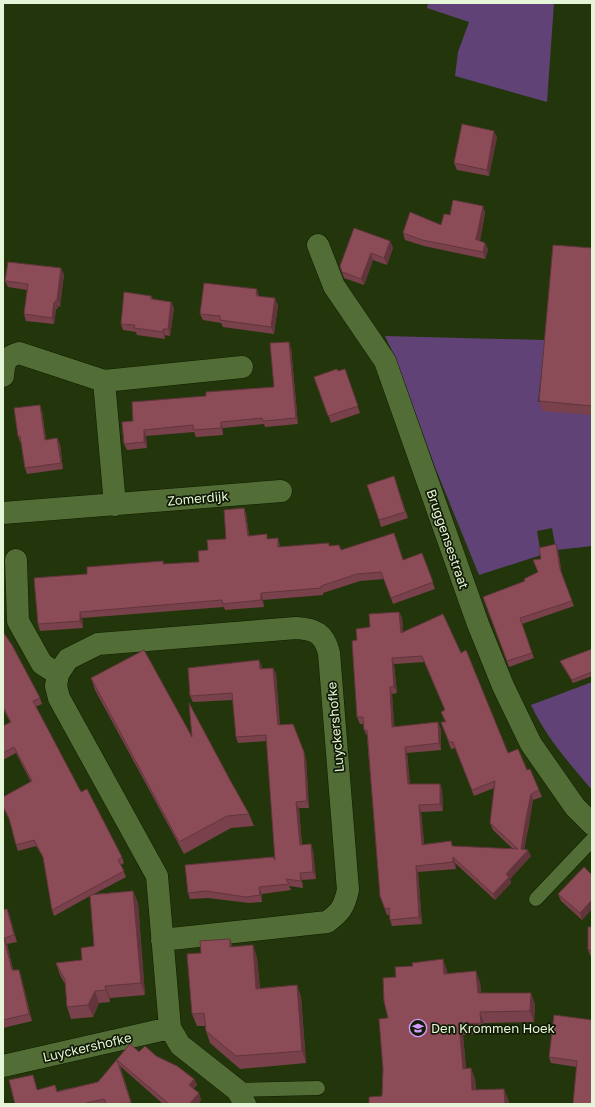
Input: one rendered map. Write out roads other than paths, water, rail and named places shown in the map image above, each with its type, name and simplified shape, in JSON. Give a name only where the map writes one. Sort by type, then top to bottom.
[{"type":"street","name":"Bruggensestraat","points":[[318,245],[334,286],[385,361],[478,624],[502,686],[531,744],[575,807],[592,824]]},
{"type":"street","points":[[3,376],[4,364],[11,356],[19,353],[104,381],[242,367]]},
{"type":"street","points":[[104,381],[115,505]]},
{"type":"street","name":"Zomerdijk","points":[[3,514],[281,491]]},
{"type":"street","points":[[16,560],[18,622],[42,664],[58,674],[56,686],[59,698],[157,876],[170,1028],[180,1045],[241,1097]]},
{"type":"street","name":"Luyckershofke","points":[[58,674],[68,659],[98,644],[296,628],[309,629],[318,633],[327,644],[330,661],[348,890],[344,904],[338,914],[327,922],[162,940]]},
{"type":"street","name":"Luyckershofke","points":[[3,1066],[170,1028]]},
{"type":"lane","points":[[536,899],[592,840]]},
{"type":"lane","points":[[241,1097],[318,1088]]},
{"type":"place","name":"Den Krommen Hoek","points":[[418,1028]]}]
